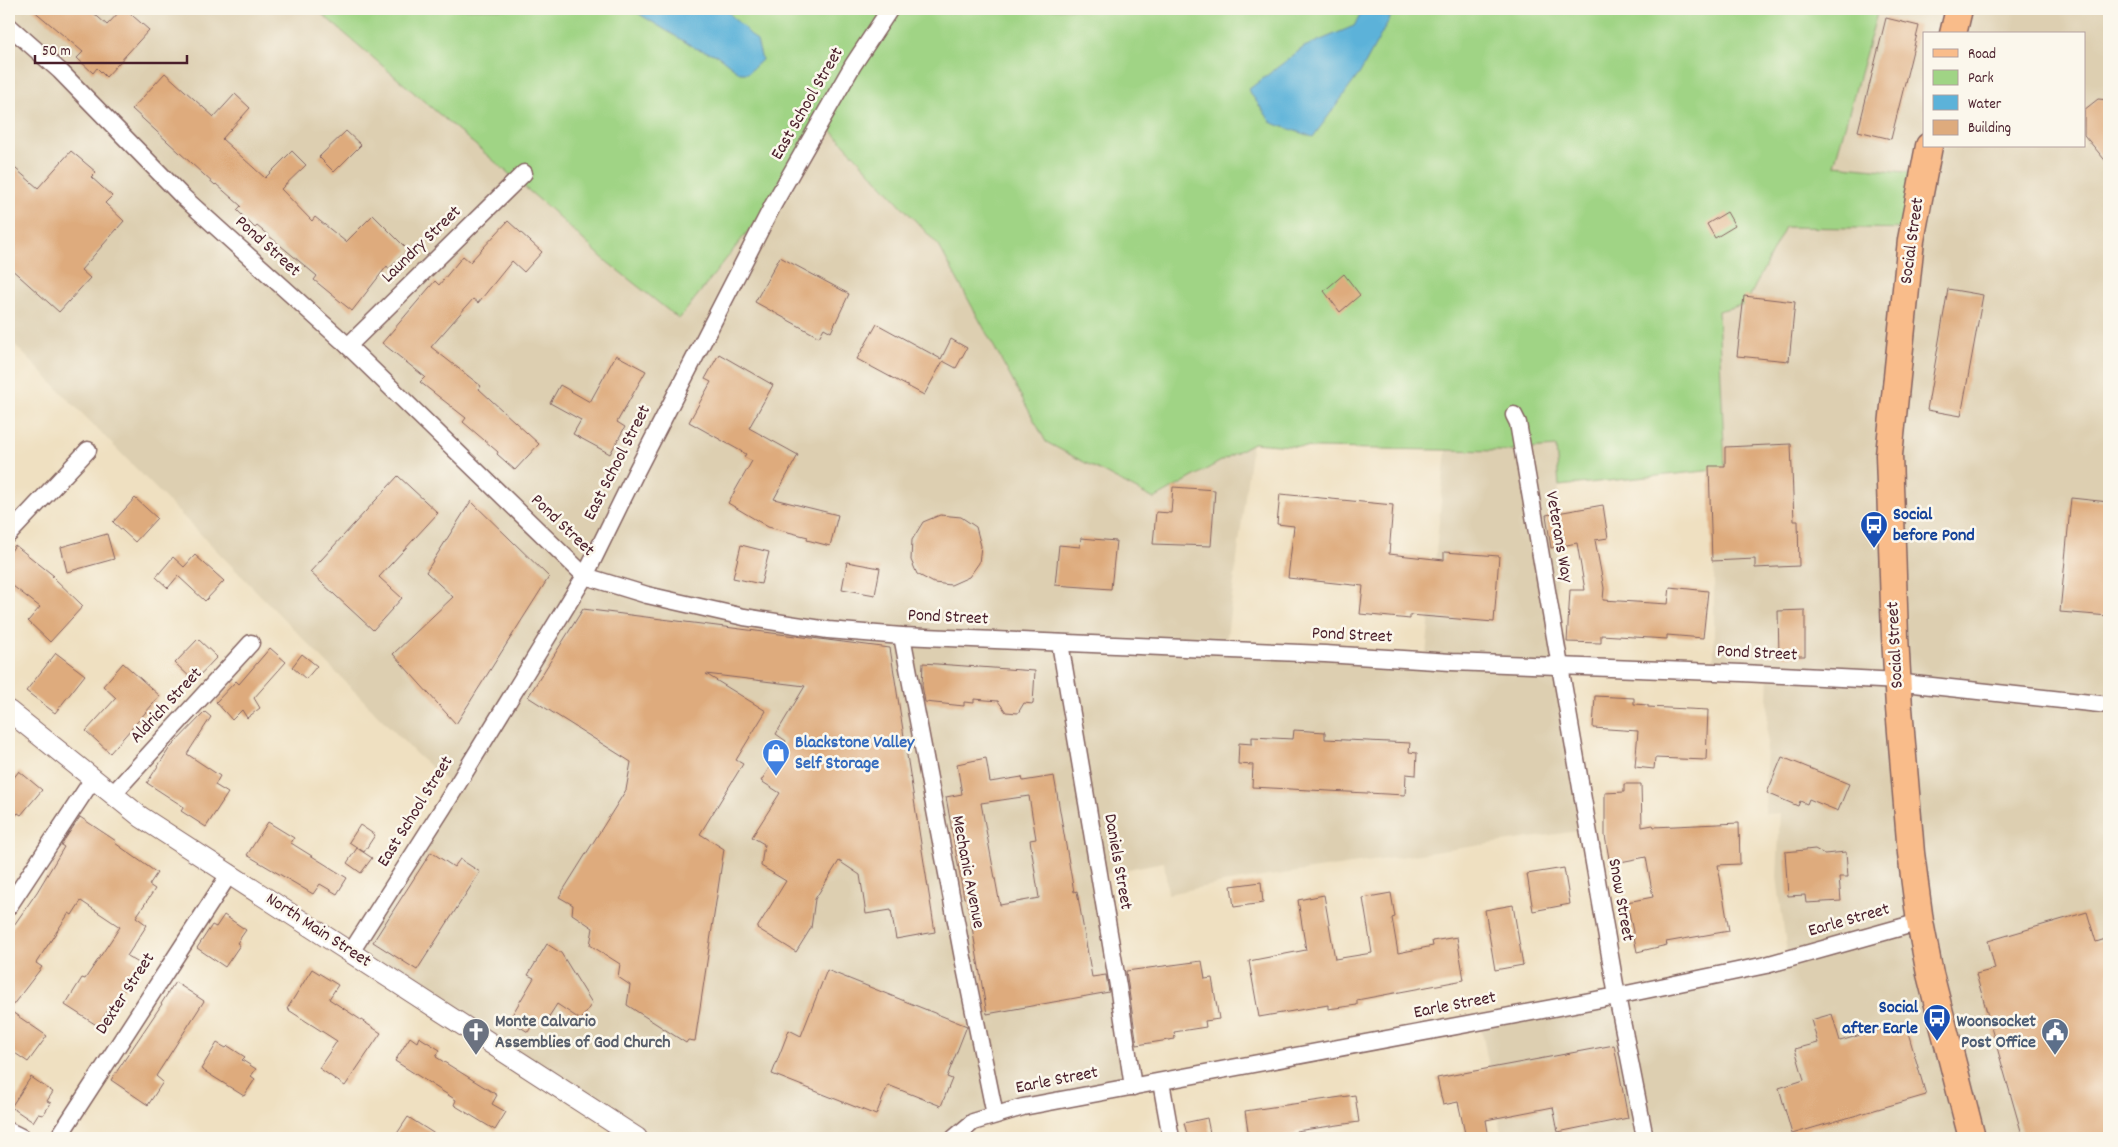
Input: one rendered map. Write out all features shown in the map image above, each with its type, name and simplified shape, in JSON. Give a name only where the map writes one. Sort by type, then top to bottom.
[{"type":"main road","points":[[1953,32],[1959,9]]},
{"type":"main road","name":"Social Street","points":[[1929,148],[1911,240],[1889,455],[1892,552],[1899,708],[1911,853],[1920,922],[1930,974],[1972,1138]]},
{"type":"street","name":"East School Street","points":[[351,952],[444,808],[585,576],[636,472],[773,205],[853,65],[890,9]]},
{"type":"street","name":"Pond Street","points":[[9,26],[60,71],[182,196],[348,346],[585,576],[647,595],[744,617],[828,630],[902,636],[1898,681],[2109,705]]},
{"type":"street","name":"Laundry Street","points":[[348,346],[524,173]]},
{"type":"street","name":"Veterans Way","points":[[1514,415],[1518,423],[1560,667]]},
{"type":"street","points":[[9,534],[88,450]]},
{"type":"street","name":"Mechanic Avenue","points":[[902,636],[995,1115]]},
{"type":"street","name":"Aldrich Street","points":[[112,796],[251,643]]},
{"type":"street","name":"Daniels Street","points":[[1060,643],[1116,976],[1132,1087]]},
{"type":"street","name":"Snow Street","points":[[1560,667],[1617,996],[1646,1138]]},
{"type":"street","name":"North Main Street","points":[[9,711],[112,796],[148,822],[230,873],[637,1138]]},
{"type":"street","points":[[9,906],[93,779]]},
{"type":"street","name":"Dexter Street","points":[[58,1138],[230,873]]},
{"type":"street","name":"Earle Street","points":[[954,1138],[973,1122],[1023,1107],[1617,996],[1766,965],[1920,922]]},
{"type":"street","points":[[1161,1082],[1171,1138]]},
{"type":"street","points":[[9,1131],[23,1138]]},
{"type":"shaded area","points":[[9,9],[332,9],[679,318],[829,128],[939,246],[1011,379],[1154,499],[1252,443],[1226,644],[1426,655],[1446,450],[1501,451],[1556,447],[1559,486],[1555,649],[1585,830],[1228,882],[1168,894],[1164,862],[1097,875],[1126,1084],[995,1112],[957,1138],[633,1138],[347,953],[452,786],[416,754],[11,341],[9,343]]},
{"type":"shaded area","points":[[1870,9],[2109,9],[2109,1138],[1503,1138],[1481,1027],[1722,983],[1788,961],[1777,877],[1780,813],[1765,814],[1769,666],[1714,660],[1714,576],[1725,469],[1718,311],[1746,304],[1785,227],[1921,228],[1924,174],[1834,165],[1877,10]]},
{"type":"green space","points":[[316,9],[1878,10],[1834,165],[1925,174],[1921,229],[1785,227],[1746,304],[1718,311],[1725,469],[1559,486],[1556,447],[1501,451],[1316,448],[1253,443],[1154,499],[1046,442],[939,246],[829,128],[679,319],[606,261],[549,208]]},
{"type":"water","points":[[631,9],[725,9],[757,41],[762,60],[748,73],[740,73],[717,55],[695,48]]},
{"type":"water","points":[[1364,9],[1395,9],[1360,73],[1313,137],[1272,123],[1248,90],[1304,47],[1354,26]]},
{"type":"building","points":[[32,9],[89,9],[107,25],[122,9],[125,9],[149,30],[106,77],[97,68],[93,73],[77,58],[83,52]]},
{"type":"building","points":[[1886,18],[1919,26],[1891,139],[1858,131]]},
{"type":"building","points":[[165,73],[214,117],[235,94],[250,108],[222,139],[265,178],[292,151],[306,165],[281,189],[312,221],[315,217],[346,242],[373,215],[408,250],[389,269],[387,266],[352,311],[314,280],[317,276],[257,226],[255,228],[237,210],[241,206],[215,185],[132,109]]},
{"type":"building","points":[[2098,99],[2109,100],[2109,165],[2086,137],[2086,108]]},
{"type":"building","points":[[346,131],[361,145],[334,172],[319,157]]},
{"type":"building","points":[[71,151],[96,172],[91,177],[112,196],[105,203],[124,221],[81,270],[90,278],[59,312],[9,267],[9,163],[38,188]]},
{"type":"building","points":[[1727,212],[1735,226],[1715,238],[1707,224]]},
{"type":"building","points":[[508,221],[542,252],[524,272],[512,261],[478,303],[473,299],[431,347],[481,386],[479,389],[539,444],[515,470],[497,454],[498,452],[463,422],[466,418],[420,382],[425,377],[382,343],[435,281],[439,285],[463,256],[470,262]]},
{"type":"building","points":[[780,257],[849,294],[831,332],[824,328],[819,337],[755,302]]},
{"type":"building","points":[[1344,274],[1360,295],[1340,312],[1324,291]]},
{"type":"building","points":[[1948,289],[1983,295],[1961,416],[1927,410]]},
{"type":"building","points":[[1744,296],[1795,302],[1789,361],[1737,356]]},
{"type":"building","points":[[877,324],[941,359],[951,339],[967,348],[956,368],[943,361],[924,395],[857,359]]},
{"type":"building","points":[[719,354],[773,385],[749,428],[798,455],[774,499],[838,515],[830,546],[807,540],[808,537],[768,527],[728,503],[752,461],[744,457],[746,454],[689,422],[711,382],[705,379]]},
{"type":"building","points":[[616,355],[646,371],[617,422],[625,427],[610,454],[573,434],[581,420],[550,403],[560,385],[590,402]]},
{"type":"building","points":[[1791,444],[1794,521],[1798,521],[1799,566],[1755,568],[1755,559],[1712,561],[1709,466],[1725,466],[1725,447]]},
{"type":"building","points":[[398,476],[438,513],[379,577],[402,598],[373,630],[310,572]]},
{"type":"building","points":[[1173,487],[1215,490],[1211,546],[1153,544],[1156,512],[1171,513]]},
{"type":"building","points":[[1280,494],[1393,505],[1389,554],[1444,560],[1444,552],[1499,556],[1494,622],[1410,615],[1410,619],[1360,614],[1363,586],[1288,578],[1294,526],[1277,524]]},
{"type":"building","points":[[135,498],[157,518],[135,542],[113,522]]},
{"type":"building","points":[[2071,498],[2109,502],[2109,616],[2060,612]]},
{"type":"building","points":[[471,501],[549,577],[456,724],[393,654],[453,597],[426,572]]},
{"type":"building","points":[[1603,505],[1608,538],[1595,540],[1604,588],[1603,600],[1668,604],[1670,587],[1708,591],[1703,638],[1667,635],[1667,639],[1601,635],[1601,643],[1567,642],[1570,590],[1585,590],[1577,543],[1551,548],[1546,515]]},
{"type":"building","points":[[940,515],[961,517],[976,527],[981,546],[979,563],[969,577],[951,585],[934,583],[917,574],[911,560],[912,540],[923,522]]},
{"type":"building","points":[[107,534],[114,559],[67,572],[61,547]]},
{"type":"building","points":[[1081,538],[1116,541],[1111,589],[1055,585],[1059,545],[1080,547]]},
{"type":"building","points":[[15,545],[54,576],[52,576],[83,606],[50,642],[28,621],[40,607],[9,583],[9,554]]},
{"type":"building","points":[[741,545],[769,552],[761,584],[733,578]]},
{"type":"building","points":[[195,555],[224,581],[205,601],[178,576],[168,588],[156,577],[173,557],[184,567]]},
{"type":"building","points":[[847,562],[880,568],[875,595],[842,589]]},
{"type":"building","points":[[583,609],[890,648],[935,932],[896,939],[891,910],[866,914],[860,875],[839,861],[815,899],[811,928],[796,952],[757,928],[786,881],[761,866],[764,844],[752,837],[780,793],[761,781],[786,741],[776,734],[805,686],[706,674],[766,711],[736,760],[743,764],[700,834],[724,849],[695,1041],[688,1040],[686,1043],[627,1005],[630,985],[618,977],[620,964],[590,945],[593,928],[572,914],[573,905],[559,897],[626,790],[631,762],[528,697]]},
{"type":"building","points":[[1805,610],[1805,656],[1779,656],[1778,611]]},
{"type":"building","points":[[198,639],[217,657],[194,681],[175,663]]},
{"type":"building","points":[[270,648],[286,662],[254,698],[260,708],[247,718],[242,710],[232,720],[216,702],[236,681],[239,684]]},
{"type":"building","points":[[56,653],[85,675],[55,713],[26,691]]},
{"type":"building","points":[[302,654],[317,666],[306,679],[292,667]]},
{"type":"building","points":[[123,663],[160,696],[110,753],[86,731],[116,698],[103,686]]},
{"type":"building","points":[[923,663],[1035,671],[1033,704],[1024,703],[1018,713],[1006,712],[998,701],[974,699],[974,703],[964,702],[964,706],[925,702],[922,685]]},
{"type":"building","points":[[1595,696],[1634,698],[1634,704],[1648,705],[1648,707],[1708,710],[1706,760],[1655,758],[1654,769],[1635,767],[1638,731],[1593,728]]},
{"type":"building","points":[[205,712],[211,717],[187,754],[220,776],[215,785],[228,793],[206,827],[181,811],[184,807],[147,783],[169,749]]},
{"type":"building","points":[[1294,730],[1325,732],[1325,739],[1410,743],[1409,752],[1417,753],[1416,775],[1406,774],[1405,795],[1252,787],[1253,765],[1238,764],[1239,743],[1252,744],[1252,737],[1293,739]]},
{"type":"building","points":[[1782,757],[1849,784],[1838,811],[1809,799],[1807,804],[1800,801],[1798,806],[1767,793]]},
{"type":"building","points":[[986,758],[990,782],[1022,777],[1023,781],[1054,776],[1074,892],[1077,891],[1092,977],[1106,975],[1109,992],[987,1014],[967,898],[964,898],[946,797],[962,794],[957,764]],"holes":[[[1029,796],[1036,839],[1030,840],[1039,898],[1000,905],[981,803]]]},
{"type":"building","points":[[19,771],[42,790],[21,815],[18,813],[9,823],[9,784]]},
{"type":"building","points":[[1624,784],[1641,784],[1642,827],[1653,825],[1654,827],[1739,823],[1740,864],[1718,865],[1729,931],[1666,942],[1667,945],[1637,952],[1627,902],[1653,897],[1646,857],[1610,864],[1605,836],[1605,793],[1624,792]]},
{"type":"building","points":[[80,817],[116,841],[115,843],[157,873],[149,885],[155,889],[136,917],[147,925],[127,956],[142,965],[125,990],[122,988],[98,1026],[65,1005],[82,978],[85,979],[120,927],[81,901],[72,915],[69,913],[36,963],[42,967],[9,1010],[9,928],[12,928],[37,892],[64,847],[61,845]]},
{"type":"building","points":[[268,822],[294,838],[291,843],[347,878],[337,894],[320,884],[313,894],[247,855]]},
{"type":"building","points":[[360,825],[375,835],[364,852],[349,842]]},
{"type":"building","points":[[357,848],[372,858],[361,873],[347,863]]},
{"type":"building","points":[[1815,849],[1824,854],[1846,852],[1848,877],[1839,877],[1841,901],[1806,903],[1805,895],[1788,896],[1785,852]]},
{"type":"building","points":[[431,852],[454,867],[460,859],[480,872],[417,970],[373,942]]},
{"type":"building","points":[[1564,868],[1570,904],[1533,911],[1527,874]]},
{"type":"building","points":[[1261,882],[1263,903],[1234,907],[1231,886]]},
{"type":"building","points":[[1391,893],[1395,917],[1392,918],[1398,953],[1433,946],[1432,941],[1457,937],[1464,980],[1357,1000],[1357,1005],[1328,1009],[1328,1005],[1259,1017],[1249,961],[1306,950],[1298,900],[1324,895],[1335,959],[1372,953],[1363,898]]},
{"type":"building","points":[[1513,905],[1523,965],[1495,970],[1485,910]]},
{"type":"building","name":"Woonsocket Post Office","points":[[2087,912],[2096,942],[2109,938],[2109,1138],[2023,1138],[1976,974],[1995,969],[1988,941]]},
{"type":"building","points":[[224,915],[246,930],[237,943],[240,945],[225,967],[197,948],[212,925],[216,927]]},
{"type":"building","points":[[547,944],[561,953],[592,1003],[581,1020],[557,1004],[543,1026],[535,1021],[528,1032],[509,1020],[534,978],[528,975]]},
{"type":"building","points":[[1202,961],[1205,979],[1212,978],[1219,1019],[1205,1021],[1206,1027],[1174,1032],[1175,1039],[1137,1045],[1126,971]]},
{"type":"building","points":[[312,969],[338,985],[329,999],[381,1033],[345,1086],[319,1068],[337,1041],[287,1009]]},
{"type":"building","points":[[827,970],[967,1026],[947,1077],[952,1079],[941,1106],[888,1085],[876,1115],[772,1074],[789,1030],[801,1036]]},
{"type":"building","points":[[175,982],[204,1001],[156,1076],[163,1082],[148,1105],[111,1080]]},
{"type":"building","points":[[9,1010],[47,1036],[28,1062],[9,1049]]},
{"type":"building","points":[[1832,1014],[1840,1041],[1905,1022],[1926,1095],[1792,1134],[1779,1088],[1804,1080],[1795,1049],[1818,1043],[1811,1020]]},
{"type":"building","points":[[410,1037],[417,1042],[419,1037],[440,1050],[436,1057],[497,1095],[492,1104],[506,1112],[495,1130],[454,1105],[456,1100],[395,1061]]},
{"type":"building","points":[[217,1043],[226,1048],[228,1046],[245,1057],[242,1060],[256,1069],[251,1076],[255,1079],[244,1096],[201,1069]]},
{"type":"building","points":[[1614,1045],[1628,1118],[1558,1132],[1553,1107],[1486,1120],[1489,1138],[1466,1138],[1458,1102],[1443,1105],[1437,1078]]},
{"type":"building","points":[[31,1077],[53,1092],[47,1101],[51,1103],[43,1115],[38,1114],[33,1122],[11,1107]]},
{"type":"building","points":[[1355,1095],[1359,1122],[1296,1131],[1296,1134],[1273,1138],[1249,1138],[1245,1111]]},
{"type":"building","points":[[408,1117],[441,1138],[394,1138]]},
{"type":"building","points":[[1207,1118],[1211,1138],[1188,1138],[1184,1123]]},
{"type":"place","name":"Social before Pond","points":[[1874,549]]},
{"type":"place","name":"Blackstone Valley Self Storage","points":[[776,777]]},
{"type":"place","name":"Social after Earle","points":[[1937,1042]]},
{"type":"place","name":"Monte Calvario Assemblies of God Church","points":[[476,1056]]},
{"type":"place","name":"Woonsocket Post Office","points":[[2055,1056]]}]
